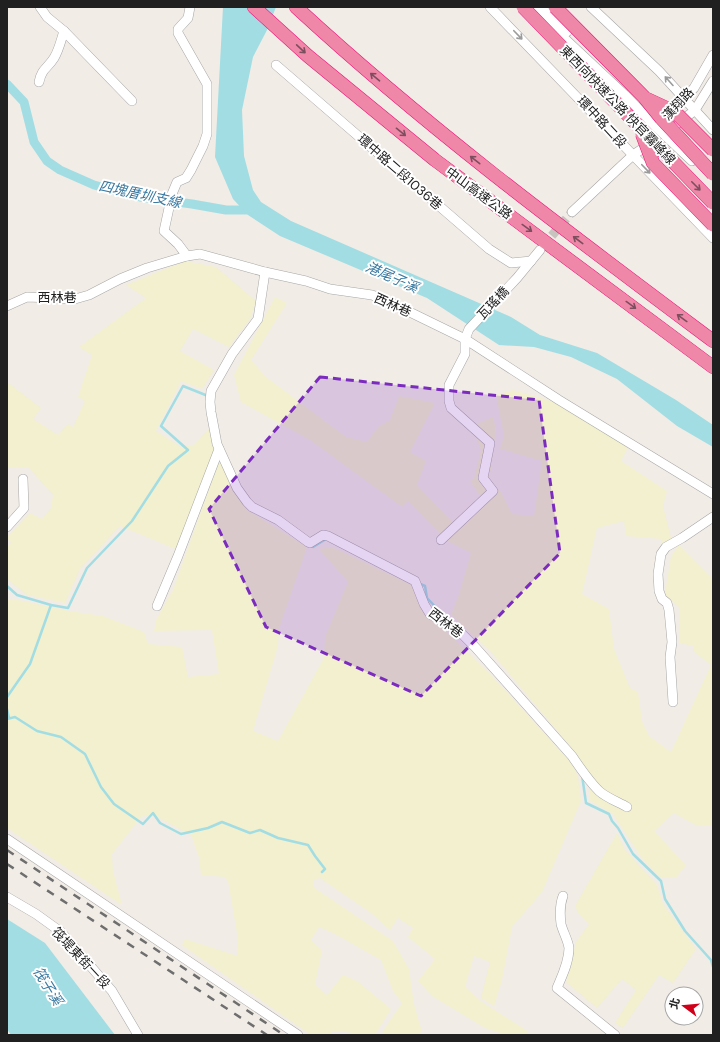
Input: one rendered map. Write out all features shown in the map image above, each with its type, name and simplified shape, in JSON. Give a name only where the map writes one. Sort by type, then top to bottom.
[{"type":"highway","name":"中山高速公路","points":[[254,7],[308,56],[435,160],[713,367]]},
{"type":"highway","name":"中山高速公路","points":[[296,7],[339,46],[456,146],[606,262],[713,341]]},
{"type":"highway","name":"東西向快速公路 快官霧峰線","points":[[523,7],[713,203]]},
{"type":"highway","name":"東西向快速公路 快官霧峰線","points":[[555,7],[644,97],[661,118],[713,174]]},
{"type":"highway","points":[[644,97],[675,112],[713,150]]},
{"type":"highway","points":[[639,127],[654,163],[713,225]]},
{"type":"street","points":[[40,7],[47,17],[64,31],[132,101]]},
{"type":"street","points":[[187,256],[178,244],[164,231],[172,194],[177,182],[186,178],[208,134],[207,84],[178,34],[178,29],[188,18],[190,7]]},
{"type":"street","name":"環中路二段","points":[[490,7],[713,238]]},
{"type":"street","points":[[532,7],[625,95],[658,124]]},
{"type":"street","points":[[541,7],[713,181]]},
{"type":"street","points":[[591,7],[659,71],[713,130]]},
{"type":"street","points":[[39,82],[41,73],[54,58],[64,31]]},
{"type":"street","name":"漢翔路","points":[[633,155],[639,142],[694,88],[713,55]]},
{"type":"street","name":"環中路二段1036巷","points":[[276,65],[489,249],[511,263],[531,261]]},
{"type":"street","name":"漢翔路","points":[[633,155],[667,133],[695,110],[713,81]]},
{"type":"street","points":[[667,133],[713,174]]},
{"type":"street","points":[[572,212],[633,155]]},
{"type":"street","name":"瓦瑤橋","points":[[465,339],[469,329],[540,250]]},
{"type":"street","name":"西林巷","points":[[7,306],[27,298],[75,299],[89,296],[120,279],[147,268],[187,256],[200,254],[265,272],[306,281],[330,289],[372,296],[383,299],[465,339],[559,400],[713,494]]},
{"type":"street","name":"西林巷","points":[[265,272],[258,320],[232,354],[211,391],[210,412],[217,444],[237,488],[252,507],[278,520],[308,542],[310,543],[323,535],[328,536],[415,581],[424,604],[430,614],[459,631],[572,756],[582,771],[600,791],[627,807]]},
{"type":"street","points":[[441,540],[493,491],[483,478],[490,443],[451,408],[449,401],[449,385],[465,354],[465,339]]},
{"type":"street","points":[[157,606],[219,449]]},
{"type":"street","points":[[7,527],[24,508],[23,479]]},
{"type":"street","points":[[673,702],[670,657],[672,642],[669,610],[667,603],[662,599],[659,591],[658,574],[662,554],[666,547],[713,517]]},
{"type":"street","points":[[7,839],[298,1035]]},
{"type":"street","points":[[563,896],[560,902],[561,926],[566,934],[569,949],[566,963],[557,988],[615,1035]]},
{"type":"street","name":"筏堤東街一段","points":[[7,897],[36,914],[61,932],[112,992],[138,1035]]},
{"type":"highlighted area","points":[[320,377],[539,400],[560,553],[421,696],[266,627],[209,509]]},
{"type":"shaded area","points":[[185,261],[216,267],[256,301],[250,319],[229,347],[193,329],[180,351],[214,370],[202,389],[181,381],[156,431],[181,447],[194,445],[210,428],[214,450],[178,550],[120,526],[80,569],[65,603],[27,595],[7,579],[7,547],[11,542],[7,539],[7,537],[30,513],[42,519],[51,508],[53,495],[29,468],[7,467],[7,382],[41,408],[33,419],[58,435],[68,424],[73,427],[85,401],[78,397],[92,355],[79,347],[146,298],[126,285]]},
{"type":"shaded area","points":[[275,297],[287,303],[251,360],[266,377],[346,437],[367,442],[378,427],[390,420],[399,396],[435,403],[410,452],[426,461],[417,485],[457,527],[485,503],[470,481],[474,478],[481,450],[472,426],[493,417],[496,429],[489,482],[501,492],[512,514],[534,516],[542,461],[500,449],[504,436],[496,395],[513,390],[565,405],[629,445],[621,461],[667,491],[663,506],[672,542],[663,548],[662,539],[626,536],[624,521],[597,528],[582,594],[609,609],[614,649],[630,688],[638,692],[642,721],[649,736],[671,752],[711,665],[693,651],[694,646],[679,643],[679,607],[665,594],[671,556],[679,545],[713,579],[713,825],[697,826],[674,813],[654,831],[686,865],[676,878],[661,878],[641,857],[613,814],[589,800],[590,783],[575,752],[491,652],[451,615],[471,553],[447,541],[408,501],[402,507],[310,440],[241,402],[234,375]]},
{"type":"shaded area","points":[[219,461],[247,510],[307,547],[279,629],[278,646],[253,731],[278,741],[324,658],[325,637],[348,582],[319,549],[332,547],[414,586],[431,616],[492,676],[573,765],[578,777],[581,801],[542,892],[512,927],[502,980],[494,1006],[481,998],[490,962],[474,956],[465,987],[482,1002],[529,1032],[521,1035],[503,1034],[485,1028],[432,996],[418,981],[435,959],[408,937],[413,928],[398,918],[390,930],[371,913],[320,878],[314,880],[313,887],[393,941],[409,969],[414,1004],[422,1032],[416,1034],[387,1035],[382,1032],[402,1003],[393,991],[381,960],[335,934],[319,927],[311,940],[322,950],[315,985],[327,995],[343,975],[357,981],[391,1009],[375,1035],[334,1031],[327,1035],[311,1035],[182,945],[185,939],[238,956],[238,939],[228,881],[225,877],[201,875],[199,857],[191,835],[161,819],[149,815],[141,817],[112,854],[113,871],[122,905],[7,828],[7,600],[18,600],[69,611],[103,616],[144,632],[148,644],[182,647],[188,677],[219,674],[212,630],[154,631],[156,620],[173,590]]},
{"type":"shaded area","points":[[617,833],[625,850],[657,885],[663,904],[696,949],[673,983],[659,975],[623,1028],[615,1023],[636,990],[622,979],[597,1008],[566,982],[576,942],[589,924],[578,913],[575,906]]},
{"type":"water","name":"港尾子溪","points":[[223,7],[276,7],[267,30],[253,57],[242,110],[244,156],[253,190],[261,202],[291,221],[511,317],[540,335],[597,353],[676,400],[713,425],[713,447],[677,426],[617,379],[571,357],[534,347],[499,345],[427,298],[280,236],[248,215],[233,199],[215,157]]},
{"type":"water","name":"筏子溪","points":[[7,919],[45,943],[115,1035],[11,1035],[7,1029]]},
{"type":"waterway","name":"四塊厝圳支線","points":[[7,84],[24,102],[34,142],[47,161],[60,170],[94,185],[140,197],[226,210],[254,210]]},
{"type":"waterway","points":[[7,586],[17,595],[51,605],[68,608],[87,568],[132,521],[168,466],[188,450],[161,426],[183,386],[208,396]]},
{"type":"waterway","points":[[311,546],[313,547],[328,539]]},
{"type":"waterway","points":[[418,583],[425,586],[427,598],[447,619]]},
{"type":"waterway","points":[[7,697],[30,664],[51,605]]},
{"type":"waterway","points":[[7,709],[9,718]]},
{"type":"waterway","points":[[7,719],[15,717],[37,731],[61,737],[85,754],[101,787],[114,804],[143,824],[153,813],[160,823],[181,834],[208,828],[222,822],[250,833],[260,830],[278,838],[308,845],[325,869],[322,872]]},
{"type":"waterway","points":[[582,775],[586,803],[609,814],[633,854],[661,881],[665,899],[685,931],[711,960],[713,967]]},
{"type":"tunnel","points":[[543,246],[572,212]]},
{"type":"railway","points":[[7,850],[284,1035]]},
{"type":"railway","points":[[7,864],[267,1035]]}]
